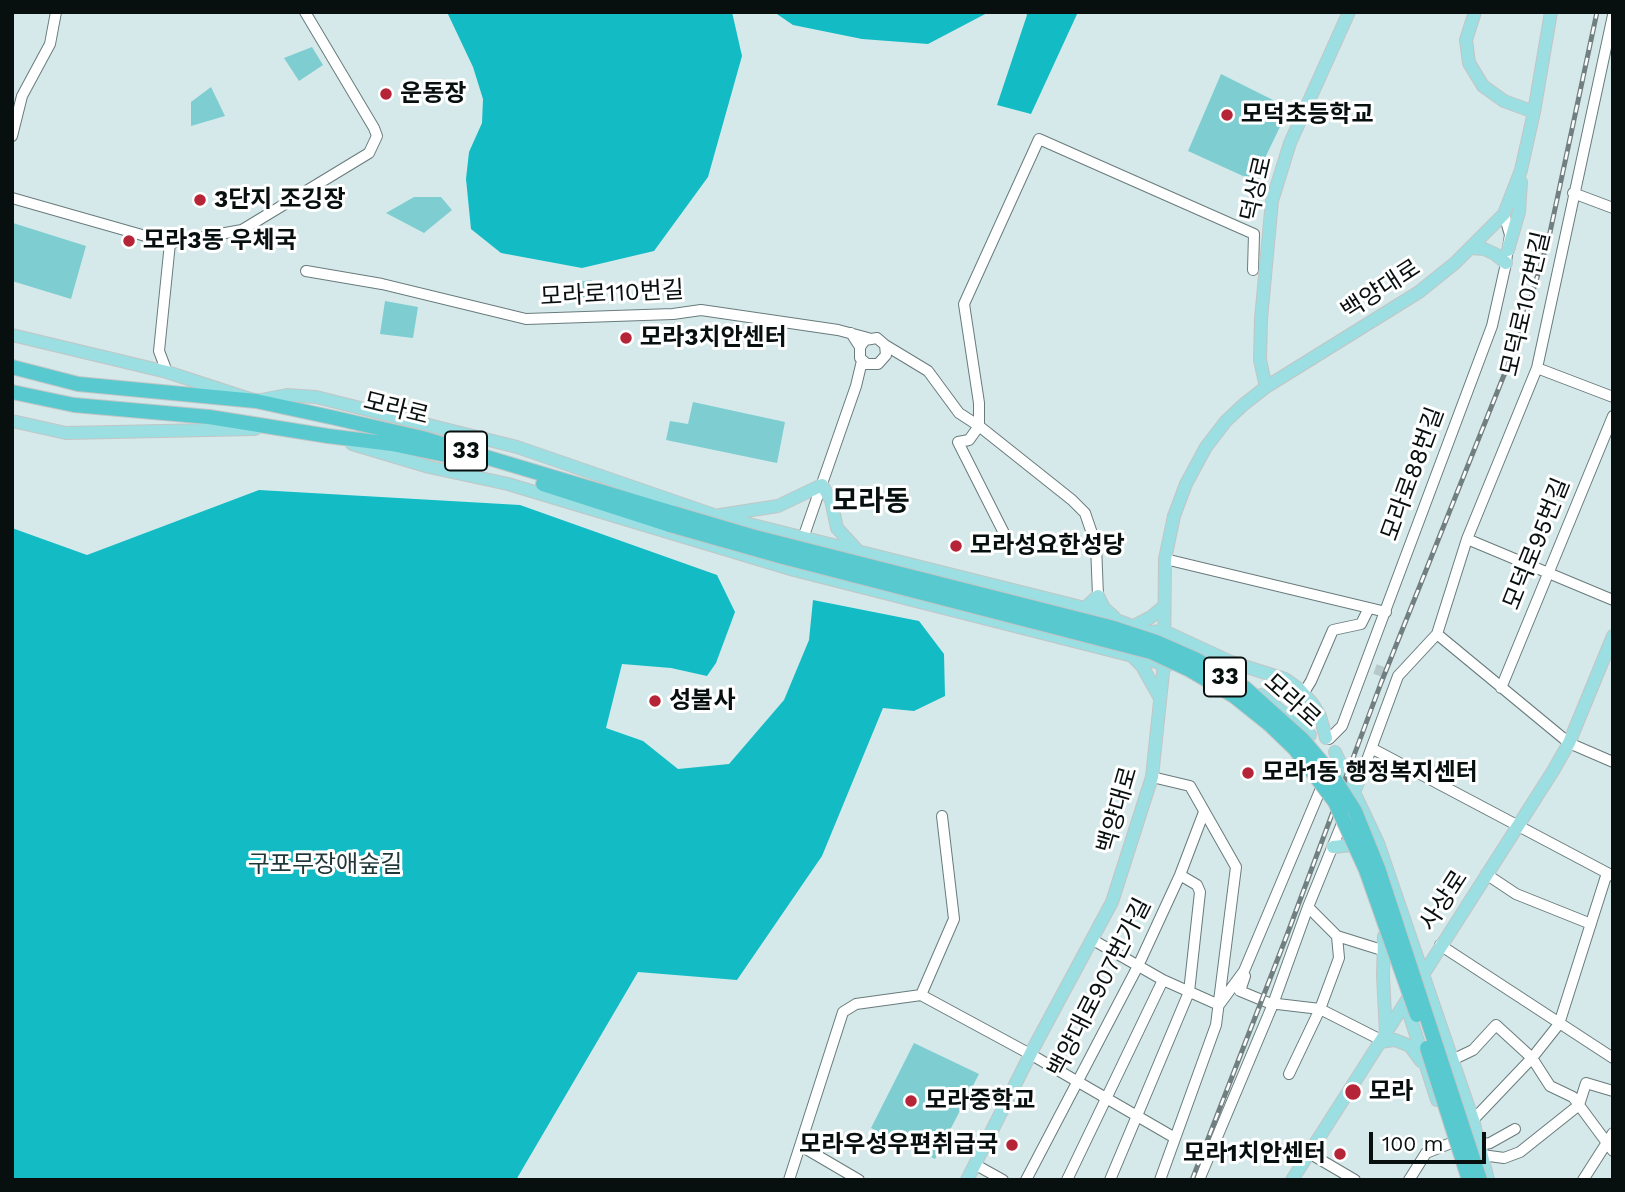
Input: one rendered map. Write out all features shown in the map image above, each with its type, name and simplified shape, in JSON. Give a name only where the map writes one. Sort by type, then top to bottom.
[{"type":"highway","name":"모라로","points":[[12,367],[78,384],[256,401],[422,438],[783,557],[1151,652],[1190,670],[1234,696],[1269,724],[1295,749],[1335,802],[1366,870],[1409,992],[1469,1180]]},
{"type":"highway","name":"모라로","points":[[12,392],[74,405],[209,417],[392,444],[464,459],[671,519],[764,539],[1110,627],[1156,642],[1197,660],[1245,688],[1303,740],[1330,772],[1355,811],[1395,919],[1480,1180]]},
{"type":"main road","name":"덕상로","points":[[1266,387],[1261,369],[1260,346],[1272,201],[1290,143],[1349,12]]},
{"type":"main road","points":[[1475,12],[1466,40],[1469,63],[1483,86],[1504,101],[1534,112]]},
{"type":"main road","name":"백양대로","points":[[967,1180],[1030,1054],[1112,902],[1153,777],[1164,663],[1165,559],[1174,516],[1186,484],[1206,447],[1226,421],[1266,387],[1419,292],[1471,248],[1504,214],[1521,170],[1551,12]]},
{"type":"main road","points":[[1471,248],[1507,256],[1520,212],[1521,170]]},
{"type":"main road","points":[[12,335],[167,372],[256,401]]},
{"type":"main road","name":"모라로","points":[[256,401],[287,395],[316,397],[363,408],[517,447],[717,516],[1085,608],[1126,625],[1165,636],[1231,662],[1285,679],[1303,694],[1320,716],[1327,739]]},
{"type":"main road","points":[[12,421],[66,433],[281,428]]},
{"type":"main road","name":"모라로","points":[[328,436],[429,467],[508,484],[794,570],[1164,663],[1242,705],[1279,734],[1295,754]]},
{"type":"main road","points":[[717,516],[778,506],[822,485],[831,500],[838,528],[858,551]]},
{"type":"main road","points":[[1085,608],[1098,596],[1104,608],[1126,625],[1151,617],[1164,606]]},
{"type":"main road","points":[[1046,599],[1041,600],[1035,612],[1037,621],[1047,633]]},
{"type":"main road","name":"모라로","points":[[1165,636],[1230,671],[1310,735]]},
{"type":"main road","name":"사상로","points":[[1292,1180],[1569,743],[1613,636]]},
{"type":"main road","points":[[1131,655],[1142,666],[1160,699]]},
{"type":"main road","points":[[1317,734],[1327,739],[1335,752],[1329,768],[1315,774],[1300,767],[1295,754],[1300,742],[1317,734]]},
{"type":"main road","name":"모라로","points":[[1335,752],[1344,776],[1378,843],[1473,1120],[1488,1180]]},
{"type":"main road","points":[[1344,776],[1364,768]]},
{"type":"main road","points":[[1354,792],[1364,768]]},
{"type":"main road","points":[[1315,774],[1343,821],[1353,845],[1462,1180]]},
{"type":"main road","points":[[1333,847],[1353,845]]},
{"type":"main road","points":[[1384,936],[1383,1039],[1395,1040],[1409,1046],[1426,1068]]},
{"type":"main road","points":[[1416,954],[1437,951]]},
{"type":"street","points":[[12,136],[22,96],[50,44],[56,12]]},
{"type":"street","points":[[12,198],[170,243],[242,230],[369,153],[377,136],[374,128],[305,12]]},
{"type":"street","name":"모덕로107번길","points":[[1437,634],[1467,539],[1538,368],[1573,193],[1613,15]]},
{"type":"street","name":"덕상로","points":[[979,426],[979,404],[964,304],[1039,139],[1254,234],[1253,270]]},
{"type":"street","points":[[1573,193],[1613,208]]},
{"type":"street","name":"모라로88번길","points":[[1327,739],[1342,726],[1371,666],[1386,612],[1492,326],[1510,235],[1504,214]]},
{"type":"street","points":[[167,372],[159,351],[170,243]]},
{"type":"street","name":"모라로110번길","points":[[306,271],[377,283],[526,319],[673,314],[701,310],[851,333],[879,340],[928,370],[959,413],[1072,499],[1084,513],[1096,545],[1098,596]]},
{"type":"street","points":[[851,333],[860,347]]},
{"type":"street","points":[[868,338],[860,347],[859,354],[867,363],[881,363],[885,358],[885,345]]},
{"type":"street","points":[[139,367],[159,351]]},
{"type":"street","points":[[885,358],[928,370]]},
{"type":"street","points":[[794,570],[856,386],[867,363]]},
{"type":"street","points":[[1538,368],[1613,397]]},
{"type":"street","name":"모덕로95번길","points":[[1501,688],[1613,416]]},
{"type":"street","points":[[979,426],[969,440],[958,442],[1009,543]]},
{"type":"street","points":[[1467,539],[1613,600]]},
{"type":"street","points":[[1165,559],[1386,612]]},
{"type":"street","points":[[1303,694],[1333,630],[1362,624],[1369,608]]},
{"type":"street","points":[[1364,768],[1373,749],[1393,675],[1437,634],[1569,743],[1613,762]]},
{"type":"street","points":[[1373,749],[1610,875],[1559,1024],[1532,1058],[1473,1120]]},
{"type":"street","points":[[1153,777],[1190,786],[1236,867],[1216,1025],[1160,1180]]},
{"type":"street","points":[[1219,1005],[1244,971],[1322,786]]},
{"type":"street","name":"백양대로907번가길","points":[[1026,1180],[1138,966],[1180,875],[1204,812]]},
{"type":"street","points":[[921,995],[954,919],[942,816]]},
{"type":"street","points":[[1199,1180],[1273,1004],[1343,821]]},
{"type":"street","points":[[1486,874],[1516,894],[1591,925]]},
{"type":"street","points":[[1110,1180],[1189,992],[1200,892],[1197,885],[1180,875]]},
{"type":"street","points":[[1308,907],[1337,936],[1385,951]]},
{"type":"street","points":[[1289,1074],[1320,1009],[1339,958],[1337,936]]},
{"type":"street","points":[[1093,940],[1163,980],[1219,1005]]},
{"type":"street","points":[[1437,951],[1613,1058]]},
{"type":"street","points":[[1244,971],[1246,978],[1240,991],[1273,1004],[1320,1009],[1383,1039]]},
{"type":"street","points":[[1067,1180],[1163,980]]},
{"type":"street","points":[[789,1180],[843,1012],[856,1004],[921,995],[1175,1138]]},
{"type":"street","points":[[1452,1060],[1473,1049],[1496,1025],[1532,1058],[1550,1086],[1573,1097],[1610,1148]]},
{"type":"street","points":[[1480,1150],[1504,1158],[1520,1152],[1578,1105],[1586,1083],[1613,1091]]},
{"type":"street","points":[[1480,1150],[1515,1129]]},
{"type":"street","points":[[1583,1180],[1610,1148],[1613,1133]]},
{"type":"street","points":[[1409,1180],[1426,1153],[1451,1143]]},
{"type":"street","points":[[801,1146],[859,1180]]},
{"type":"street","points":[[1309,1153],[1355,1180]]},
{"type":"street","points":[[976,1165],[1003,1180]]},
{"type":"shaded area","points":[[312,47],[323,65],[299,81],[284,58]]},
{"type":"shaded area","points":[[1221,74],[1289,108],[1254,181],[1188,151]]},
{"type":"shaded area","points":[[211,87],[225,116],[191,126],[191,102]]},
{"type":"shaded area","points":[[414,197],[441,197],[452,210],[424,233],[386,213]]},
{"type":"shaded area","points":[[13,223],[86,246],[71,299],[12,281]]},
{"type":"shaded area","points":[[592,280],[593,302],[561,303],[562,284]]},
{"type":"shaded area","points":[[385,301],[418,307],[413,338],[380,334]]},
{"type":"shaded area","points":[[693,402],[785,422],[777,463],[666,440],[670,421],[688,424]]},
{"type":"shaded area","points":[[914,1043],[979,1074],[935,1159],[871,1128]]},
{"type":"green space","points":[[447,12],[732,12],[742,56],[708,177],[654,251],[582,268],[501,253],[471,229],[466,179],[469,152],[482,123],[483,99],[473,67]]},
{"type":"green space","points":[[774,12],[989,12],[928,44],[862,39],[793,25]]},
{"type":"green space","points":[[1025,12],[1078,12],[1031,114],[997,105],[1027,15]]},
{"type":"green space","name":"구포무장애숲길","points":[[259,490],[520,505],[717,575],[735,612],[716,663],[707,676],[671,668],[622,664],[606,728],[643,741],[678,769],[729,764],[784,700],[809,640],[813,600],[919,621],[944,654],[945,696],[914,711],[883,708],[822,856],[737,980],[638,972],[516,1180],[12,1180],[12,528],[87,555]]},
{"type":"tunnel","points":[[1375,669],[1389,674]]},
{"type":"railway","points":[[1192,1180],[1381,683],[1520,335],[1549,237],[1597,12]]},
{"type":"place","name":"운동장","points":[[386,94]]},
{"type":"place","name":"모덕초등학교","points":[[1227,115]]},
{"type":"place","name":"3단지 조깅장","points":[[200,200]]},
{"type":"place","name":"모라3동 우체국","points":[[129,241]]},
{"type":"place","name":"모라3치안센터","points":[[626,338]]},
{"type":"place","name":"모라성요한성당","points":[[956,546]]},
{"type":"place","name":"성불사","points":[[655,701]]},
{"type":"place","name":"모라1동 행정복지센터","points":[[1248,773]]},
{"type":"place","name":"모라","points":[[1353,1092]]},
{"type":"place","name":"모라중학교","points":[[911,1101]]},
{"type":"place","name":"모라우성우편취급국","points":[[1012,1145]]},
{"type":"place","name":"모라1치안센터","points":[[1340,1154]]},
{"type":"district","name":"모라동","points":[[871,502]]}]
